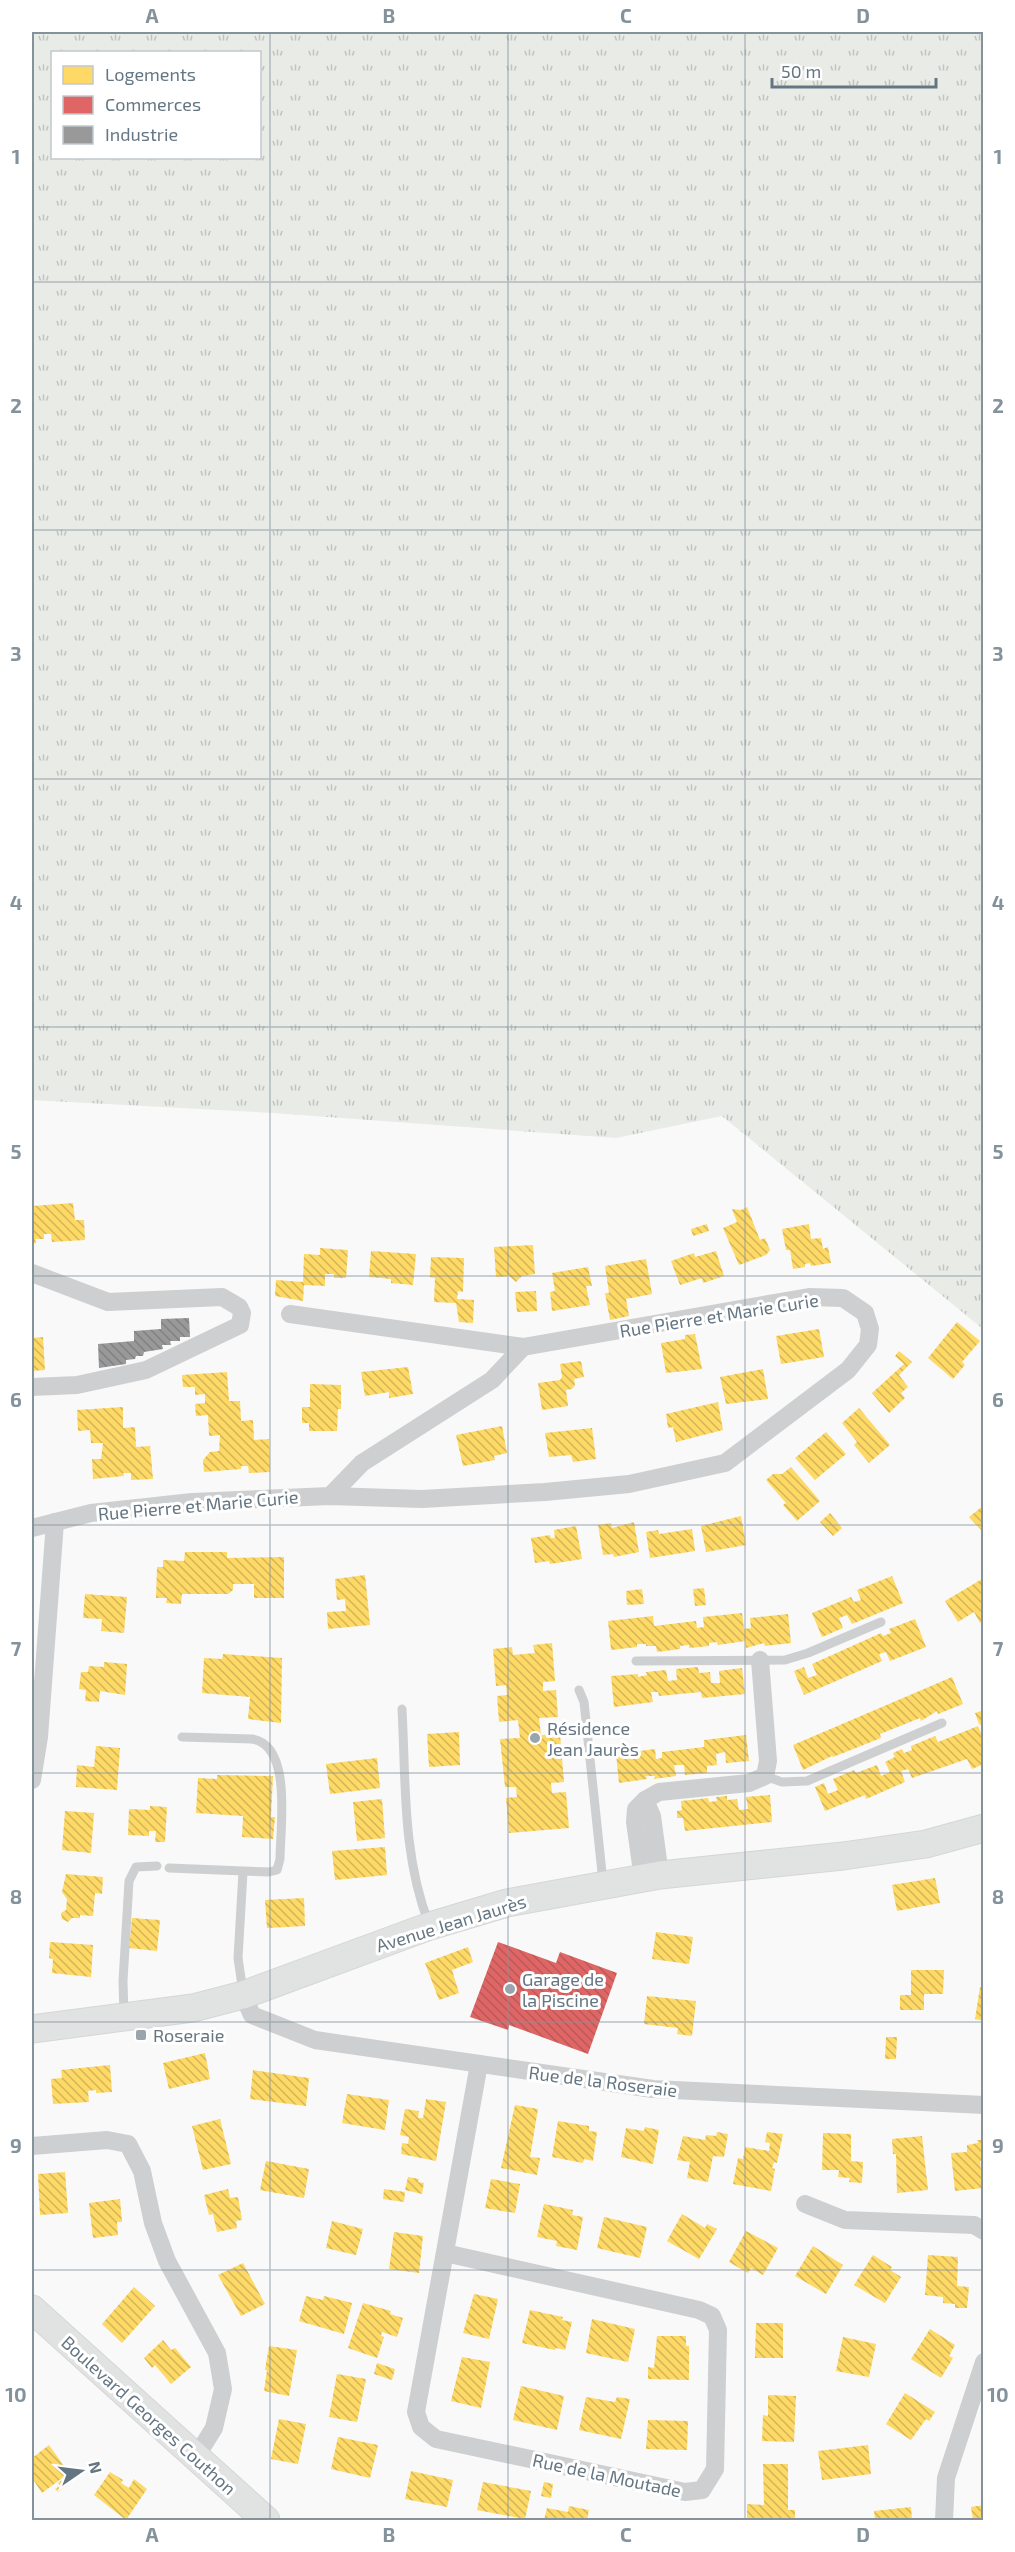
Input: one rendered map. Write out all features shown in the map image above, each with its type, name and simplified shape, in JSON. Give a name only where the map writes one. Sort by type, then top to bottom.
[{"type":"main road","name":"Avenue Jean Jaurès","points":[[32,2029],[193,2008],[243,1995],[430,1926],[507,1903],[652,1877],[843,1856],[926,1844],[984,1828]]},
{"type":"main road","name":"Boulevard Georges Couthon","points":[[32,2309],[266,2520]]},
{"type":"street","points":[[32,1273],[108,1302],[222,1298],[239,1307],[242,1313],[240,1325],[146,1370],[77,1385],[32,1387]]},
{"type":"street","name":"Rue Pierre et Marie Curie","points":[[32,1528],[92,1513],[151,1505],[330,1496],[422,1499],[545,1492],[628,1484],[725,1463],[848,1370],[868,1345],[870,1329],[865,1313],[843,1298],[809,1297],[524,1347],[290,1314]]},
{"type":"street","points":[[330,1496],[362,1462],[492,1380],[524,1347]]},
{"type":"street","points":[[32,1780],[39,1737],[55,1522]]},
{"type":"street","points":[[652,1877],[652,1816],[645,1800],[659,1792],[749,1783],[765,1776],[768,1761],[760,1660]]},
{"type":"street","name":"Rue de la Roseraie","points":[[243,1995],[252,2015],[315,2040],[653,2089],[984,2105]]},
{"type":"street","name":"Rue de la Moutade","points":[[445,2253],[699,2310],[712,2316],[718,2330],[715,2469],[702,2490],[685,2492],[436,2439],[421,2427],[416,2412],[479,2064]]},
{"type":"street","points":[[32,2146],[107,2140],[129,2144],[142,2171],[153,2223],[167,2261],[217,2353],[223,2389],[214,2428],[196,2457]]},
{"type":"street","points":[[805,2204],[845,2220],[974,2225],[984,2231]]},
{"type":"street","points":[[944,2520],[946,2478],[984,2362]]},
{"type":"lane","points":[[636,1661],[785,1660],[808,1653],[881,1622]]},
{"type":"lane","points":[[579,1690],[584,1702],[603,1884]]},
{"type":"lane","points":[[402,1709],[409,1854],[420,1902],[430,1926]]},
{"type":"lane","points":[[765,1776],[782,1782],[807,1781],[942,1723]]},
{"type":"lane","points":[[169,1868],[269,1872],[277,1870],[280,1859],[282,1778],[278,1765],[261,1740],[182,1737]]},
{"type":"lane","points":[[124,2018],[123,1981],[129,1881],[136,1867],[157,1866]]},
{"type":"lane","points":[[243,1872],[237,1958],[243,1995]]},
{"type":"green space","points":[[32,32],[983,32],[983,1329],[722,1116],[616,1138],[273,1113],[32,1100]]},
{"type":"building: Logements","points":[[73,1203],[75,1220],[84,1220],[85,1240],[52,1242],[51,1234],[44,1234],[44,1239],[35,1239],[36,1243],[32,1244],[32,1206]]},
{"type":"building: Logements","points":[[747,1207],[760,1240],[765,1238],[770,1250],[766,1255],[739,1265],[723,1228],[737,1222],[732,1209],[741,1210]]},
{"type":"building: Logements","points":[[707,1224],[709,1231],[693,1236],[691,1229]]},
{"type":"building: Logements","points":[[809,1224],[811,1239],[821,1238],[823,1249],[828,1247],[831,1263],[811,1266],[810,1263],[805,1264],[805,1267],[793,1269],[790,1250],[786,1250],[782,1229]]},
{"type":"building: Logements","points":[[533,1245],[535,1274],[522,1276],[516,1282],[509,1276],[496,1277],[494,1247]]},
{"type":"building: Logements","points":[[320,1248],[348,1250],[346,1278],[334,1278],[334,1274],[325,1274],[325,1286],[304,1285],[303,1301],[275,1296],[276,1280],[303,1282],[304,1254],[320,1255]]},
{"type":"building: Logements","points":[[371,1251],[416,1254],[413,1285],[391,1283],[391,1279],[369,1277]]},
{"type":"building: Logements","points":[[716,1251],[724,1276],[703,1283],[702,1278],[680,1285],[671,1261],[694,1253],[695,1257]]},
{"type":"building: Logements","points":[[431,1257],[464,1258],[463,1292],[458,1291],[457,1299],[474,1300],[473,1323],[459,1322],[456,1303],[434,1302],[435,1278],[430,1277]]},
{"type":"building: Logements","points":[[646,1259],[652,1294],[626,1299],[629,1316],[610,1320],[605,1293],[609,1293],[605,1266]]},
{"type":"building: Logements","points":[[588,1267],[592,1286],[586,1286],[590,1305],[552,1311],[550,1292],[555,1291],[552,1273]]},
{"type":"building: Logements","points":[[536,1291],[537,1311],[517,1312],[515,1292]]},
{"type":"building: Logements","points":[[957,1322],[980,1341],[962,1362],[965,1365],[953,1379],[928,1358]]},
{"type":"building: Logements","points":[[819,1329],[824,1357],[781,1364],[776,1336]]},
{"type":"building: Logements","points":[[695,1334],[702,1369],[666,1373],[661,1343],[685,1339],[685,1335]]},
{"type":"building: Logements","points":[[43,1337],[45,1370],[32,1371],[32,1338]]},
{"type":"building: Logements","points":[[899,1351],[912,1362],[899,1375],[908,1387],[901,1393],[905,1398],[889,1413],[872,1393],[904,1364],[895,1356]]},
{"type":"building: Logements","points":[[581,1361],[584,1377],[574,1379],[575,1385],[572,1389],[566,1390],[568,1406],[542,1410],[538,1383],[560,1380],[562,1377],[560,1364]]},
{"type":"building: Logements","points":[[408,1367],[413,1394],[389,1398],[389,1392],[365,1396],[361,1372]]},
{"type":"building: Logements","points":[[763,1369],[768,1399],[726,1404],[720,1377]]},
{"type":"building: Logements","points":[[227,1372],[229,1401],[240,1401],[241,1421],[253,1420],[254,1440],[269,1439],[270,1472],[249,1473],[248,1466],[241,1466],[241,1469],[204,1472],[203,1460],[210,1452],[219,1451],[220,1435],[209,1436],[208,1415],[196,1416],[195,1404],[205,1403],[205,1394],[195,1395],[195,1387],[183,1387],[182,1375]]},
{"type":"building: Logements","points":[[310,1384],[341,1385],[341,1409],[338,1409],[337,1431],[309,1431],[309,1423],[302,1423],[302,1407],[310,1407]]},
{"type":"building: Logements","points":[[718,1402],[723,1430],[676,1442],[673,1427],[668,1428],[666,1414]]},
{"type":"building: Logements","points":[[123,1407],[123,1428],[135,1427],[136,1447],[150,1446],[153,1479],[131,1480],[131,1473],[123,1473],[124,1476],[93,1479],[92,1459],[101,1459],[103,1443],[91,1443],[90,1430],[78,1431],[77,1410]]},
{"type":"building: Logements","points":[[859,1408],[890,1445],[869,1463],[854,1445],[857,1442],[842,1423]]},
{"type":"building: Logements","points":[[502,1426],[507,1453],[494,1456],[495,1460],[463,1466],[456,1435]]},
{"type":"building: Logements","points":[[592,1428],[596,1459],[573,1462],[571,1455],[549,1457],[545,1433]]},
{"type":"building: Logements","points":[[826,1432],[846,1454],[815,1480],[795,1458]]},
{"type":"building: Logements","points":[[791,1467],[820,1501],[797,1521],[783,1505],[786,1503],[766,1480],[773,1474],[782,1474]]},
{"type":"building: Logements","points":[[984,1505],[984,1533],[969,1517]]},
{"type":"building: Logements","points":[[830,1513],[842,1528],[833,1536],[820,1522]]},
{"type":"building: Logements","points":[[741,1516],[746,1545],[706,1552],[701,1526]]},
{"type":"building: Logements","points":[[634,1522],[639,1552],[614,1557],[613,1554],[603,1555],[598,1525],[611,1523],[612,1528]]},
{"type":"building: Logements","points":[[576,1526],[582,1559],[550,1564],[549,1561],[535,1563],[531,1538],[550,1535],[551,1538],[555,1538],[554,1530]]},
{"type":"building: Logements","points":[[692,1529],[695,1551],[650,1558],[646,1532],[658,1530],[659,1534]]},
{"type":"building: Logements","points":[[185,1552],[227,1552],[227,1558],[284,1557],[284,1598],[254,1598],[254,1584],[233,1584],[233,1590],[228,1594],[182,1594],[181,1604],[166,1603],[167,1598],[156,1598],[157,1567],[163,1567],[163,1560],[184,1561]]},
{"type":"building: Logements","points":[[365,1575],[370,1625],[328,1629],[327,1612],[346,1611],[345,1599],[337,1600],[335,1579]]},
{"type":"building: Logements","points":[[892,1576],[903,1603],[852,1624],[847,1615],[839,1618],[843,1628],[822,1637],[812,1613],[851,1597],[854,1602],[861,1600],[857,1590]]},
{"type":"building: Logements","points":[[982,1579],[984,1620],[980,1623],[974,1612],[958,1622],[945,1601]]},
{"type":"building: Logements","points":[[704,1588],[706,1605],[695,1606],[693,1589]]},
{"type":"building: Logements","points":[[642,1589],[644,1604],[627,1605],[626,1591]]},
{"type":"building: Logements","points":[[85,1594],[127,1597],[124,1633],[101,1631],[102,1619],[83,1618]]},
{"type":"building: Logements","points":[[742,1613],[744,1629],[751,1628],[750,1618],[788,1614],[791,1643],[765,1646],[764,1643],[746,1648],[745,1641],[718,1645],[717,1642],[709,1643],[709,1646],[689,1648],[689,1645],[680,1646],[680,1649],[657,1652],[656,1646],[637,1644],[637,1647],[611,1650],[608,1621],[653,1616],[654,1626],[696,1621],[697,1628],[704,1627],[703,1617]]},
{"type":"building: Logements","points":[[915,1619],[926,1647],[890,1661],[886,1652],[879,1654],[882,1661],[804,1695],[794,1671],[804,1667],[808,1678],[817,1675],[812,1664],[881,1633],[883,1636],[891,1633],[889,1629]]},
{"type":"building: Logements","name":"Résidence Jean Jaurès","points":[[552,1643],[555,1681],[543,1682],[543,1691],[556,1690],[558,1717],[539,1718],[541,1735],[560,1734],[564,1782],[551,1783],[552,1793],[566,1792],[569,1828],[509,1833],[506,1798],[517,1797],[516,1787],[505,1787],[500,1739],[520,1738],[518,1720],[499,1722],[497,1696],[507,1695],[506,1685],[496,1686],[493,1649],[512,1647],[513,1655],[535,1653],[533,1645]]},
{"type":"building: Logements","points":[[223,1654],[282,1658],[281,1723],[248,1719],[250,1697],[202,1693],[204,1658],[222,1659]]},
{"type":"building: Logements","points":[[104,1662],[127,1664],[125,1695],[100,1691],[99,1702],[85,1701],[86,1690],[79,1689],[81,1672],[88,1672],[89,1666],[104,1667]]},
{"type":"building: Logements","points":[[698,1667],[699,1673],[710,1672],[711,1683],[720,1683],[719,1671],[742,1668],[745,1694],[702,1698],[701,1692],[659,1696],[658,1692],[651,1692],[653,1702],[614,1707],[611,1676],[638,1674],[638,1677],[647,1675],[646,1672],[666,1670],[668,1681],[677,1680],[676,1669]]},
{"type":"building: Logements","points":[[952,1677],[963,1704],[938,1714],[937,1711],[921,1721],[920,1718],[880,1734],[881,1738],[832,1756],[803,1770],[793,1745]]},
{"type":"building: Logements","points":[[984,1710],[984,1727],[979,1724],[975,1713]]},
{"type":"building: Logements","points":[[978,1726],[984,1740],[984,1764],[972,1769],[967,1759],[912,1778],[908,1769],[901,1771],[905,1782],[866,1799],[865,1795],[825,1811],[815,1787],[824,1783],[828,1794],[838,1790],[833,1779],[854,1770],[856,1773],[877,1765],[881,1776],[890,1772],[885,1762],[895,1757],[893,1753],[902,1749],[904,1753],[912,1750],[911,1746],[935,1736],[938,1742]]},
{"type":"building: Logements","points":[[459,1732],[460,1765],[429,1767],[427,1734]]},
{"type":"building: Logements","points":[[746,1735],[749,1761],[726,1763],[725,1752],[716,1754],[717,1765],[707,1766],[707,1773],[685,1775],[684,1765],[674,1765],[676,1776],[654,1779],[655,1776],[646,1776],[647,1779],[619,1783],[616,1754],[655,1749],[656,1759],[662,1758],[662,1752],[704,1747],[704,1740]]},
{"type":"building: Logements","points":[[96,1746],[120,1748],[117,1790],[76,1787],[77,1765],[94,1767]]},
{"type":"building: Logements","points":[[377,1758],[380,1788],[330,1794],[326,1764]]},
{"type":"building: Logements","points":[[217,1775],[273,1776],[271,1817],[275,1817],[273,1839],[242,1837],[243,1816],[196,1813],[198,1778],[217,1779]]},
{"type":"building: Logements","points":[[770,1795],[772,1822],[685,1831],[683,1818],[677,1818],[677,1811],[682,1810],[681,1801],[708,1798],[709,1802],[717,1801],[716,1797],[727,1796],[727,1800],[737,1799],[739,1810],[748,1809],[746,1797]]},
{"type":"building: Logements","points":[[382,1799],[385,1838],[357,1841],[353,1802]]},
{"type":"building: Logements","points":[[150,1806],[167,1807],[165,1842],[155,1842],[156,1831],[149,1831],[149,1836],[128,1835],[129,1809],[150,1810]]},
{"type":"building: Logements","points":[[65,1811],[94,1813],[91,1853],[62,1850]]},
{"type":"building: Logements","points":[[385,1847],[387,1875],[335,1880],[332,1851]]},
{"type":"building: Logements","points":[[66,1874],[103,1877],[102,1894],[95,1893],[93,1916],[80,1915],[80,1918],[72,1918],[68,1922],[62,1919],[61,1913],[66,1910],[67,1899],[62,1892]]},
{"type":"building: Logements","points":[[935,1878],[940,1903],[897,1911],[892,1885]]},
{"type":"building: Logements","points":[[304,1898],[305,1926],[267,1928],[265,1900]]},
{"type":"building: Logements","points":[[132,1918],[160,1920],[157,1951],[129,1948]]},
{"type":"building: Logements","points":[[656,1932],[693,1937],[689,1964],[652,1959]]},
{"type":"building: Logements","points":[[50,1942],[93,1945],[91,1977],[52,1973],[53,1959],[49,1958]]},
{"type":"building: Logements","points":[[468,1947],[473,1962],[452,1970],[459,1993],[439,2000],[425,1963]]},
{"type":"building: Logements","points":[[911,1970],[944,1970],[943,1994],[924,1994],[924,2010],[900,2010],[900,1995],[911,1995]]},
{"type":"building: Logements","points":[[980,1987],[984,1988],[984,2021],[975,2019]]},
{"type":"building: Logements","points":[[647,1996],[696,2001],[692,2036],[677,2034],[678,2028],[644,2024]]},
{"type":"building: Logements","points":[[886,2037],[897,2037],[896,2059],[885,2059]]},
{"type":"building: Logements","points":[[205,2053],[210,2079],[169,2089],[163,2063]]},
{"type":"building: Logements","points":[[110,2065],[112,2092],[88,2091],[89,2102],[53,2104],[51,2079],[62,2078],[61,2070]]},
{"type":"building: Logements","points":[[253,2070],[309,2078],[306,2106],[250,2099]]},
{"type":"building: Logements","points":[[347,2094],[389,2100],[385,2130],[342,2123]]},
{"type":"building: Logements","points":[[426,2099],[446,2102],[436,2161],[401,2154],[402,2143],[408,2144],[409,2137],[400,2135],[405,2109],[419,2111],[418,2118],[423,2118]]},
{"type":"building: Logements","points":[[515,2105],[538,2109],[530,2157],[540,2158],[537,2175],[501,2168]]},
{"type":"building: Logements","points":[[220,2119],[231,2164],[203,2170],[192,2126]]},
{"type":"building: Logements","points":[[558,2121],[589,2126],[589,2131],[597,2132],[593,2161],[584,2159],[583,2163],[552,2157]]},
{"type":"building: Logements","points":[[645,2127],[659,2130],[653,2164],[621,2157],[626,2128],[644,2131]]},
{"type":"building: Logements","points":[[717,2132],[728,2134],[724,2157],[713,2156],[708,2182],[687,2178],[690,2162],[677,2160],[683,2136],[705,2140],[706,2135],[716,2136]]},
{"type":"building: Logements","points":[[767,2132],[783,2134],[777,2163],[774,2162],[772,2168],[775,2169],[771,2191],[733,2184],[738,2158],[743,2159],[745,2147],[769,2151],[770,2143],[765,2142]]},
{"type":"building: Logements","points":[[823,2133],[851,2134],[851,2161],[863,2162],[862,2183],[849,2182],[850,2178],[838,2177],[839,2170],[822,2170]]},
{"type":"building: Logements","points":[[922,2136],[928,2190],[897,2193],[896,2154],[893,2154],[892,2139]]},
{"type":"building: Logements","points":[[977,2140],[984,2140],[984,2161],[980,2161],[983,2188],[955,2191],[951,2153],[967,2152],[967,2145],[978,2143]]},
{"type":"building: Logements","points":[[266,2161],[309,2169],[304,2198],[260,2190]]},
{"type":"building: Logements","points":[[65,2172],[68,2213],[40,2215],[38,2174]]},
{"type":"building: Logements","points":[[408,2177],[419,2179],[418,2182],[424,2183],[422,2194],[405,2190]]},
{"type":"building: Logements","points":[[491,2179],[520,2184],[515,2213],[485,2208]]},
{"type":"building: Logements","points":[[228,2189],[230,2198],[238,2197],[242,2220],[236,2221],[237,2228],[217,2232],[213,2214],[209,2215],[204,2195]]},
{"type":"building: Logements","points":[[384,2189],[405,2192],[404,2202],[383,2199]]},
{"type":"building: Logements","points":[[120,2199],[122,2222],[117,2222],[118,2235],[93,2238],[89,2203]]},
{"type":"building: Logements","points":[[544,2204],[573,2210],[572,2215],[583,2217],[577,2250],[556,2246],[557,2241],[537,2237]]},
{"type":"building: Logements","points":[[682,2214],[705,2228],[707,2224],[717,2229],[699,2259],[667,2241]]},
{"type":"building: Logements","points":[[604,2217],[647,2227],[640,2258],[597,2248]]},
{"type":"building: Logements","points":[[332,2221],[363,2229],[356,2255],[326,2248]]},
{"type":"building: Logements","points":[[746,2231],[778,2248],[763,2275],[751,2268],[748,2273],[729,2262]]},
{"type":"building: Logements","points":[[394,2232],[423,2236],[419,2273],[389,2269]]},
{"type":"building: Logements","points":[[813,2246],[843,2265],[826,2294],[795,2276]]},
{"type":"building: Logements","points":[[873,2255],[892,2267],[890,2270],[901,2277],[885,2303],[854,2285]]},
{"type":"building: Logements","points":[[928,2255],[958,2257],[957,2286],[969,2287],[967,2308],[955,2308],[955,2304],[943,2303],[943,2297],[925,2295]]},
{"type":"building: Logements","points":[[243,2263],[265,2304],[241,2316],[218,2275]]},
{"type":"building: Logements","points":[[134,2287],[155,2306],[122,2343],[102,2324]]},
{"type":"building: Logements","points":[[474,2294],[498,2299],[489,2339],[463,2333]]},
{"type":"building: Logements","points":[[306,2296],[323,2300],[324,2296],[352,2303],[344,2334],[299,2321]]},
{"type":"building: Logements","points":[[363,2303],[391,2311],[390,2314],[403,2318],[397,2337],[382,2332],[381,2336],[384,2337],[377,2358],[348,2348]]},
{"type":"building: Logements","points":[[530,2310],[563,2317],[562,2320],[572,2322],[565,2350],[522,2343]]},
{"type":"building: Logements","points":[[592,2319],[635,2329],[628,2362],[586,2353]]},
{"type":"building: Logements","points":[[756,2323],[783,2323],[783,2358],[755,2358]]},
{"type":"building: Logements","points":[[930,2329],[955,2345],[949,2356],[953,2358],[941,2378],[911,2359]]},
{"type":"building: Logements","points":[[657,2336],[686,2336],[686,2346],[689,2346],[689,2380],[648,2379],[648,2367],[654,2368]]},
{"type":"building: Logements","points":[[843,2337],[876,2344],[869,2377],[836,2371]]},
{"type":"building: Logements","points":[[163,2340],[171,2350],[175,2348],[191,2367],[171,2384],[155,2365],[152,2368],[144,2358]]},
{"type":"building: Logements","points":[[269,2346],[297,2350],[289,2396],[264,2391]]},
{"type":"building: Logements","points":[[462,2357],[490,2362],[481,2408],[451,2401]]},
{"type":"building: Logements","points":[[377,2363],[395,2369],[392,2380],[374,2374]]},
{"type":"building: Logements","points":[[337,2374],[366,2379],[357,2422],[329,2417]]},
{"type":"building: Logements","points":[[521,2386],[564,2396],[557,2430],[513,2420]]},
{"type":"building: Logements","points":[[905,2393],[935,2412],[929,2421],[926,2419],[911,2440],[886,2424]]},
{"type":"building: Logements","points":[[768,2395],[796,2396],[794,2442],[762,2441],[763,2415],[768,2416]]},
{"type":"building: Logements","points":[[586,2397],[615,2402],[617,2397],[630,2399],[621,2439],[579,2430]]},
{"type":"building: Logements","points":[[279,2419],[306,2424],[298,2464],[271,2459]]},
{"type":"building: Logements","points":[[648,2420],[688,2421],[687,2450],[646,2449]]},
{"type":"building: Logements","points":[[338,2437],[378,2445],[370,2478],[331,2469]]},
{"type":"building: Logements","points":[[49,2445],[69,2473],[42,2493],[32,2478],[32,2458]]},
{"type":"building: Logements","points":[[868,2445],[871,2474],[822,2480],[818,2451]]},
{"type":"building: Logements","points":[[763,2464],[788,2464],[788,2510],[795,2510],[795,2520],[747,2519],[747,2504],[764,2505]]},
{"type":"building: Logements","points":[[411,2471],[453,2480],[447,2507],[405,2499]]},
{"type":"building: Logements","points":[[110,2472],[123,2480],[121,2483],[129,2488],[134,2479],[147,2489],[126,2520],[94,2495]]},
{"type":"building: Logements","points":[[67,2476],[71,2482],[58,2492],[55,2489],[60,2486],[58,2483]]},
{"type":"building: Logements","points":[[483,2482],[531,2491],[525,2519],[477,2510]]},
{"type":"building: Logements","points":[[544,2482],[553,2484],[551,2498],[541,2496]]},
{"type":"building: Logements","points":[[984,2505],[984,2520],[973,2520],[971,2507]]},
{"type":"building: Logements","points":[[569,2506],[589,2510],[587,2520],[544,2520],[547,2508],[568,2512]]},
{"type":"building: Logements","points":[[911,2507],[912,2520],[875,2520],[874,2511]]},
{"type":"building: Commerces","points":[[498,1942],[556,1963],[560,1952],[617,1973],[588,2054],[509,2025],[508,2030],[470,2017]]},
{"type":"building: Industrie","points":[[189,1318],[190,1337],[180,1337],[180,1341],[170,1341],[171,1345],[162,1345],[163,1349],[144,1352],[143,1356],[126,1360],[126,1364],[99,1368],[98,1344],[134,1341],[134,1331],[161,1329],[161,1319]]},
{"type":"place","name":"Résidence Jean Jaurès","points":[[535,1738]]},
{"type":"place","name":"Garage de la Piscine","points":[[510,1989]]},
{"type":"place","name":"Roseraie","points":[[141,2035]]}]
